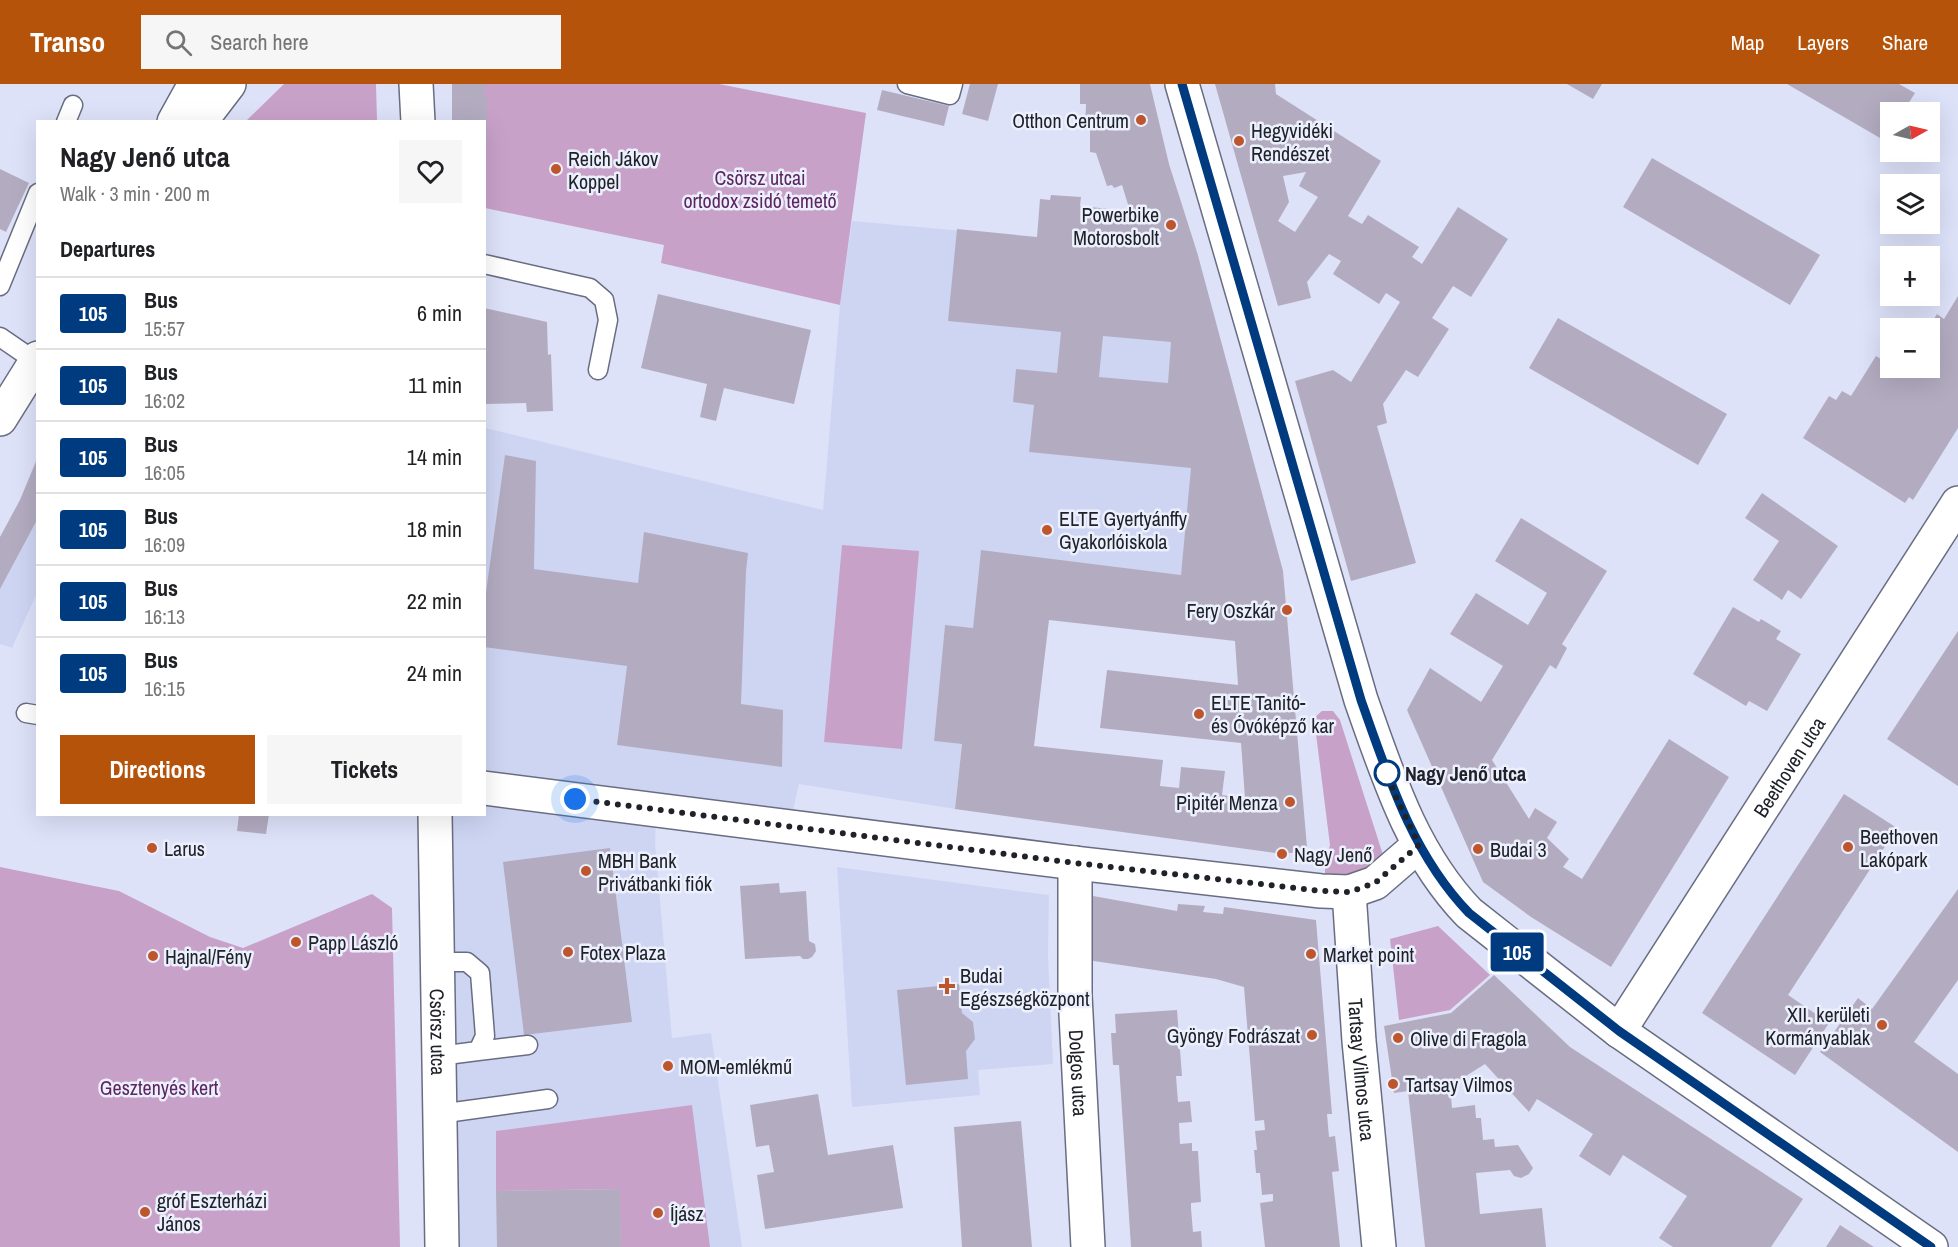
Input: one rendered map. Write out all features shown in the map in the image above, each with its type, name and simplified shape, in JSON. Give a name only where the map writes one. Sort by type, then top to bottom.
[{"type":"street","points":[[175,120],[195,84]]},
{"type":"street","points":[[202,120],[229,84]]},
{"type":"street","points":[[416,84],[418,120]]},
{"type":"street","points":[[1182,84],[1352,672],[1396,797],[1419,845],[1449,892],[1469,913],[1619,1031],[1931,1247]]},
{"type":"street","points":[[0,419],[36,360]]},
{"type":"street","name":"Beethoven utca","points":[[1619,1031],[1958,503]]},
{"type":"street","points":[[486,788],[1075,863],[1322,891],[1349,892],[1375,883],[1419,845]]},
{"type":"street","name":"Csörsz utca","points":[[435,816],[442,1247]]},
{"type":"street","name":"Dolgos utca","points":[[1075,863],[1075,995],[1088,1247]]},
{"type":"street","name":"Tartsay Vilmos utca","points":[[1349,892],[1359,1041],[1379,1247]]},
{"type":"lane","points":[[907,84],[950,95],[953,84]]},
{"type":"lane","points":[[0,286],[36,198]]},
{"type":"lane","points":[[486,264],[590,288],[604,300],[608,320],[597,370]]},
{"type":"lane","points":[[0,337],[36,360]]},
{"type":"lane","points":[[437,962],[467,962],[480,973],[485,1036],[478,1051]]},
{"type":"lane","points":[[439,1056],[528,1045]]},
{"type":"lane","points":[[439,1114],[548,1098]]},
{"type":"shaded area","points":[[852,221],[1197,252],[1283,571],[1242,566],[1240,582],[981,551],[973,628],[945,626],[934,741],[962,744],[955,809],[799,784],[787,837],[656,822],[655,843],[672,1038],[711,1033],[742,1247],[456,1247],[448,816],[486,816],[486,428],[823,510],[840,305]]},
{"type":"shaded area","points":[[36,460],[36,595],[12,648],[0,644],[0,537],[20,500]]},
{"type":"shaded area","name":"Budai Egészségközpont","points":[[837,867],[1049,895],[1048,956],[1053,1064],[978,1070],[980,1095],[852,1107]]},
{"type":"green space","points":[[284,84],[376,84],[377,120],[247,120]]},
{"type":"green space","name":"Csörsz utcai ortodox zsidó temető","points":[[452,84],[719,84],[866,113],[840,305],[661,263],[664,245],[486,208],[486,120],[452,120]]},
{"type":"green space","points":[[842,545],[919,551],[902,749],[824,742]]},
{"type":"green space","points":[[1322,711],[1333,711],[1340,720],[1384,858],[1367,872],[1325,882],[1325,864],[1330,845],[1314,718]]},
{"type":"green space","name":"Gesztenyés kert","points":[[0,867],[119,891],[210,937],[243,948],[372,894],[392,908],[400,1247],[0,1247]]},
{"type":"green space","points":[[1438,926],[1490,975],[1450,1010],[1399,1020],[1390,939]]},
{"type":"green space","points":[[692,1105],[710,1247],[621,1247],[619,1189],[496,1191],[496,1131]]},
{"type":"building","points":[[452,84],[485,84],[487,137],[486,120],[452,120]]},
{"type":"building","points":[[970,84],[998,84],[988,121],[962,114]]},
{"type":"building","points":[[1080,84],[1150,84],[1169,164],[1197,252],[1283,571],[1307,847],[1298,852],[1282,854],[955,809],[962,744],[934,741],[945,625],[973,628],[981,550],[1181,575],[1191,468],[1029,452],[1034,405],[1013,402],[1016,369],[1057,373],[1061,332],[948,321],[957,229],[1037,237],[1040,199],[1050,200],[1051,195],[1081,197],[1080,206],[1130,211],[1122,185],[1114,188],[1112,185],[1107,186],[1096,153],[1090,152],[1090,130],[1085,130],[1086,104],[1080,104]],"holes":[[[1103,336],[1171,342],[1168,383],[1099,377]],[[1049,620],[1235,641],[1238,685],[1107,670],[1100,728],[1241,743],[1245,798],[1222,795],[1225,771],[1181,767],[1179,788],[1160,786],[1163,760],[1034,746]]]},
{"type":"building","points":[[1215,84],[1275,84],[1276,94],[1381,161],[1348,216],[1362,224],[1368,215],[1419,247],[1412,257],[1422,264],[1458,207],[1508,239],[1471,297],[1453,286],[1432,318],[1449,329],[1418,377],[1406,370],[1383,404],[1387,423],[1377,426],[1416,563],[1351,581],[1295,381],[1333,370],[1351,382],[1400,302],[1386,293],[1379,304],[1333,274],[1341,261],[1329,254],[1307,282],[1311,298],[1278,306]],"holes":[[[1306,172],[1299,186],[1318,197],[1295,232],[1278,221],[1289,202],[1283,176]]]},
{"type":"building","points":[[1567,84],[1602,84],[1593,99]]},
{"type":"building","points":[[1787,84],[1899,84],[1915,93],[1909,102],[1880,102],[1880,138]]},
{"type":"building","points":[[882,90],[949,106],[944,126],[877,110]]},
{"type":"building","points":[[1652,158],[1820,255],[1790,305],[1623,207]]},
{"type":"building","points":[[0,169],[29,183],[6,232],[0,229]]},
{"type":"building","points":[[658,294],[811,330],[794,404],[724,388],[716,421],[700,417],[707,384],[641,368]]},
{"type":"building","points":[[1958,296],[1958,428],[1913,500],[1909,497],[1905,503],[1803,438],[1829,396],[1836,400],[1842,391],[1851,396],[1876,356],[1880,358],[1880,378],[1940,378],[1940,318],[1935,318],[1937,314],[1944,319]]},
{"type":"building","points":[[486,308],[547,322],[548,355],[551,354],[553,411],[527,412],[526,403],[486,404]]},
{"type":"building","points":[[1558,318],[1727,414],[1698,465],[1529,368]]},
{"type":"building","points":[[505,455],[536,461],[534,569],[638,583],[644,532],[748,553],[741,704],[783,710],[782,767],[617,745],[627,666],[486,647],[486,593]]},
{"type":"building","points":[[36,462],[36,522],[0,589],[0,537],[20,500]]},
{"type":"building","points":[[1762,493],[1838,546],[1801,599],[1788,590],[1782,600],[1753,580],[1779,541],[1745,518]]},
{"type":"building","points":[[1521,518],[1607,571],[1562,644],[1567,648],[1556,669],[1550,665],[1492,760],[1529,819],[1535,808],[1557,822],[1547,838],[1569,859],[1563,867],[1582,879],[1669,739],[1729,777],[1611,967],[1531,917],[1483,882],[1407,710],[1430,668],[1481,702],[1503,666],[1450,634],[1476,593],[1528,625],[1547,593],[1495,561]]},
{"type":"building","points":[[1733,607],[1781,631],[1776,639],[1801,654],[1767,711],[1749,701],[1746,706],[1693,674]]},
{"type":"building","points":[[1958,631],[1958,786],[1887,739]]},
{"type":"building","points":[[1844,794],[1897,828],[1788,995],[1829,1023],[1795,1075],[1702,1013]]},
{"type":"building","points":[[239,816],[269,816],[266,834],[237,831]]},
{"type":"building","name":"Fotex Plaza","points":[[610,848],[632,1022],[524,1035],[503,862]]},
{"type":"building","points":[[779,883],[780,893],[806,891],[809,941],[815,944],[816,951],[808,959],[800,956],[745,959],[740,886]]},
{"type":"building","name":"XII. kerületi Kormányablak","points":[[1958,889],[1958,980],[1914,1042],[1958,1074],[1958,1152],[1820,1052],[1858,998],[1872,1009]]},
{"type":"building","points":[[1093,896],[1177,911],[1178,904],[1205,906],[1203,912],[1223,914],[1224,907],[1316,920],[1332,1114],[1327,1114],[1329,1137],[1335,1136],[1339,1171],[1332,1172],[1340,1247],[1265,1247],[1260,1203],[1273,1201],[1273,1194],[1262,1195],[1260,1173],[1256,1173],[1255,1131],[1265,1130],[1264,1120],[1255,1121],[1244,987],[1216,979],[1087,960]]},
{"type":"building","points":[[1494,975],[1570,1047],[1803,1199],[1771,1247],[1673,1247],[1659,1238],[1687,1196],[1623,1155],[1610,1176],[1579,1156],[1593,1134],[1537,1099],[1529,1112],[1485,1064],[1450,1086],[1452,1108],[1475,1105],[1476,1118],[1481,1118],[1483,1140],[1494,1139],[1495,1147],[1518,1145],[1533,1168],[1529,1174],[1521,1178],[1514,1176],[1510,1170],[1476,1173],[1480,1214],[1542,1208],[1546,1247],[1425,1247],[1408,1091],[1394,1093],[1384,1026],[1451,1013]]},
{"type":"building","points":[[959,984],[962,1013],[973,1022],[975,1039],[966,1051],[968,1079],[906,1085],[897,990]]},
{"type":"building","points":[[1177,1010],[1182,1076],[1176,1076],[1178,1102],[1190,1101],[1192,1122],[1179,1123],[1180,1144],[1192,1143],[1192,1151],[1198,1151],[1201,1202],[1191,1203],[1191,1208],[1193,1232],[1201,1231],[1202,1247],[1131,1247],[1119,1065],[1113,1065],[1111,1033],[1116,1033],[1115,1014]]},
{"type":"building","points":[[818,1094],[828,1155],[893,1145],[903,1208],[765,1229],[757,1175],[774,1172],[769,1145],[756,1147],[750,1105]]},
{"type":"building","points":[[1021,1121],[1032,1247],[962,1247],[954,1127]]},
{"type":"building","points":[[620,1189],[621,1247],[497,1247],[496,1191]]},
{"type":"building","points":[[1840,1225],[1874,1247],[1826,1247]]},
{"type":"bus line","name":"105","points":[[1182,84],[1361,700],[1396,797],[1434,871],[1449,892],[1469,913],[1558,985],[1619,1031],[1931,1247]]},
{"type":"place","name":"Otthon Centrum","points":[[1141,120]]},
{"type":"place","name":"Hegyvidéki Rendészet","points":[[1239,141]]},
{"type":"place","name":"Reich Jákov Koppel","points":[[556,169]]},
{"type":"place","name":"Powerbike Motorosbolt","points":[[1171,225]]},
{"type":"place","name":"ELTE Gyertyánffy Gyakorlóiskola","points":[[1047,530]]},
{"type":"place","name":"Fery Oszkár","points":[[1287,610]]},
{"type":"place","name":"ELTE Tanitó- és Óvóképző kar","points":[[1199,714]]},
{"type":"place","name":"Nagy Jenő utca","points":[[1387,773]]},
{"type":"place","name":"Pipitér Menza","points":[[1290,802]]},
{"type":"place","name":"Beethoven Lakópark","points":[[1848,847]]},
{"type":"place","name":"Larus","points":[[152,848]]},
{"type":"place","name":"Budai 3","points":[[1478,849]]},
{"type":"place","name":"Nagy Jenő","points":[[1282,854]]},
{"type":"place","name":"MBH Bank Privátbanki fiók","points":[[586,871]]},
{"type":"place","name":"Papp László","points":[[296,942]]},
{"type":"place","name":"Fotex Plaza","points":[[568,952]]},
{"type":"place","name":"Market point","points":[[1311,954]]},
{"type":"place","name":"Hajnal/Fény","points":[[153,956]]},
{"type":"place","name":"Budai Egészségközpont","points":[[947,986]]},
{"type":"place","name":"XII. kerületi Kormányablak","points":[[1882,1025]]},
{"type":"place","name":"Gyöngy Fodrászat","points":[[1312,1035]]},
{"type":"place","name":"Olive di Fragola","points":[[1398,1038]]},
{"type":"place","name":"MOM-emlékmű","points":[[668,1066]]},
{"type":"place","name":"Tartsay Vilmos","points":[[1393,1084]]},
{"type":"place","name":"gróf Eszterházi János","points":[[145,1212]]},
{"type":"place","name":"Íjász","points":[[658,1213]]},
{"type":"route","points":[[575,799],[1075,863],[1322,891],[1349,892],[1375,883],[1419,845],[1387,773]]}]
